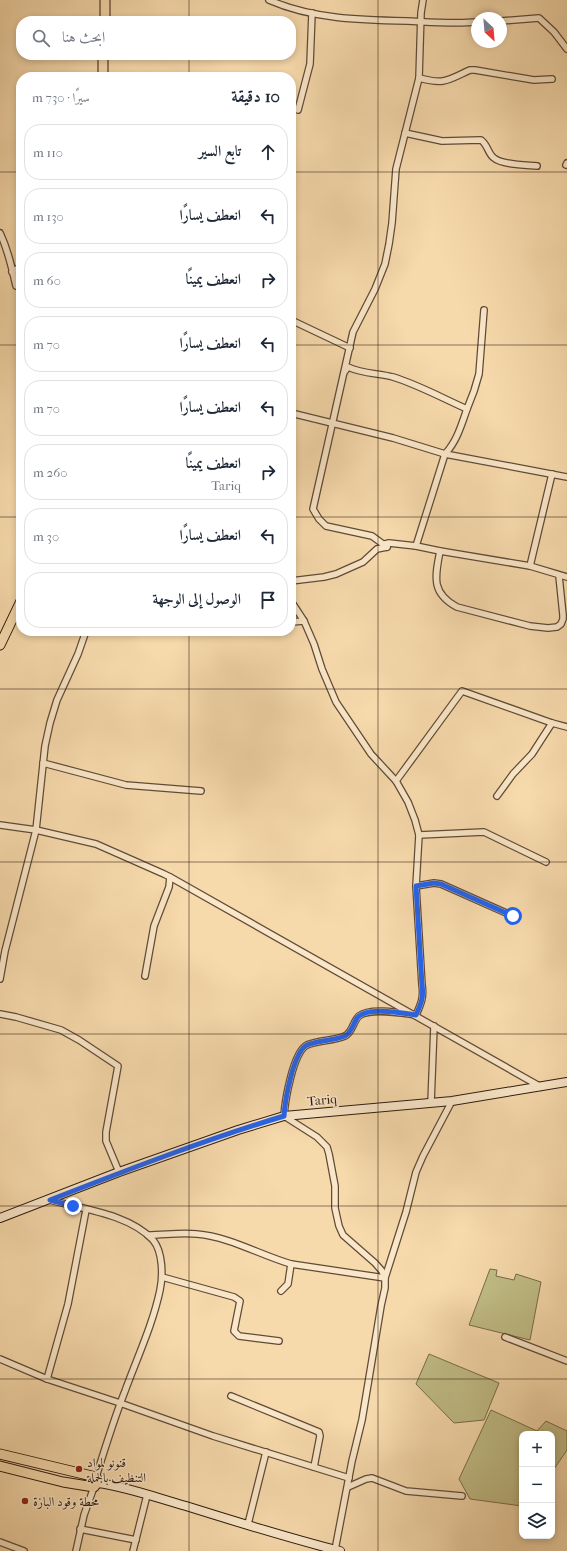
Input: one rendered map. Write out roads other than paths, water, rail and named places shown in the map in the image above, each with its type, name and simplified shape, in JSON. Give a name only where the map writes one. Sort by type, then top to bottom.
[{"type":"main road","points":[[105,16],[106,0]]},
{"type":"main road","points":[[103,60],[103,72]]},
{"type":"main road","points":[[0,645],[16,611]]},
{"type":"main road","name":"Tariq","points":[[2,1215],[50,1200],[119,1172],[238,1130],[284,1116],[452,1101],[567,1082]]},
{"type":"main road","points":[[0,1454],[248,1524],[282,1536],[338,1550]]},
{"type":"main road","points":[[0,1466],[63,1482],[96,1482]]},
{"type":"street","points":[[269,0],[298,11],[359,19],[443,24],[471,22]]},
{"type":"street","points":[[387,547],[372,536],[326,526],[312,509],[333,424],[353,332],[365,311],[385,264],[392,223],[396,169],[419,78],[423,0]]},
{"type":"street","points":[[298,110],[310,64],[312,13]]},
{"type":"street","points":[[507,20],[539,18],[554,32],[567,49]]},
{"type":"street","points":[[419,78],[427,81],[446,82],[475,70],[534,80],[552,79]]},
{"type":"street","points":[[405,133],[442,141],[481,140],[486,144],[493,158],[514,164],[537,166]]},
{"type":"street","points":[[0,233],[8,249],[16,286]]},
{"type":"street","points":[[12,272],[16,269]]},
{"type":"street","points":[[416,546],[445,454],[458,437],[479,374],[484,310]]},
{"type":"street","points":[[296,322],[350,348]]},
{"type":"street","points":[[344,372],[348,367],[364,373],[391,376],[414,384],[467,409]]},
{"type":"street","points":[[296,415],[393,438],[445,454],[567,477]]},
{"type":"street","points":[[530,566],[552,474]]},
{"type":"street","points":[[387,547],[385,544],[416,546],[530,566],[567,577]]},
{"type":"street","points":[[296,580],[336,574],[364,562],[376,549],[387,547]]},
{"type":"street","points":[[440,551],[436,575],[437,585],[441,594],[448,602],[457,607],[530,626],[552,628],[560,624],[563,620],[560,576]]},
{"type":"street","points":[[296,609],[304,621],[314,644],[322,669],[336,702],[371,754],[396,781],[408,802],[419,835],[416,886],[422,985],[424,994],[423,1001],[416,1015]]},
{"type":"street","points":[[296,622],[304,621]]},
{"type":"street","points":[[0,979],[5,951],[36,830],[43,763],[50,723],[57,700],[78,654],[84,636]]},
{"type":"street","points":[[396,781],[462,691],[567,727]]},
{"type":"street","points":[[497,796],[513,774],[532,754],[552,723]]},
{"type":"street","points":[[43,763],[126,785],[201,791]]},
{"type":"street","points":[[0,825],[36,830],[96,844],[164,874],[541,1087]]},
{"type":"street","points":[[419,835],[484,832],[546,862]]},
{"type":"street","points":[[145,976],[154,926],[169,887],[170,878]]},
{"type":"street","points":[[416,886],[434,883],[441,884],[513,916]]},
{"type":"street","points":[[386,1278],[379,1268],[343,1235],[339,1226],[335,1208],[335,1186],[330,1154],[327,1147],[317,1137],[284,1116],[290,1077],[299,1054],[305,1046],[337,1039],[348,1034],[356,1019],[367,1012],[389,1012],[416,1015]]},
{"type":"street","points":[[0,1014],[61,1030],[80,1040],[118,1066],[106,1132],[106,1140],[119,1172]]},
{"type":"street","points":[[431,1103],[434,1026]]},
{"type":"street","points":[[338,1550],[352,1461],[366,1402],[386,1278],[406,1212],[416,1172],[452,1101]]},
{"type":"street","points":[[50,1200],[124,1220],[148,1235],[154,1242],[159,1253],[162,1277],[160,1290],[150,1324],[120,1403],[96,1482],[86,1505],[76,1551]]},
{"type":"street","points":[[47,1379],[68,1304],[86,1210]]},
{"type":"street","points":[[148,1235],[197,1234],[234,1243],[291,1264],[386,1278]]},
{"type":"street","points":[[281,1291],[288,1284],[291,1264]]},
{"type":"street","points":[[162,1277],[234,1297],[240,1301],[234,1331],[239,1336],[279,1341]]},
{"type":"street","points":[[505,1337],[567,1360]]},
{"type":"street","points":[[0,1359],[47,1379],[213,1436],[349,1478]]},
{"type":"street","points":[[231,1396],[319,1432],[320,1436],[314,1467]]},
{"type":"street","points":[[248,1524],[266,1452]]},
{"type":"street","points":[[348,1487],[366,1478],[372,1478],[406,1491],[462,1496]]},
{"type":"street","points":[[133,1551],[147,1495]]},
{"type":"street","points":[[80,1529],[136,1540]]},
{"type":"street","points":[[0,1542],[24,1551]]},
{"type":"place","name":"قنونو لمواد التنظيف بالجملة","points":[[79,1469]]},
{"type":"place","name":"محطة وقود البازة","points":[[25,1501]]}]
